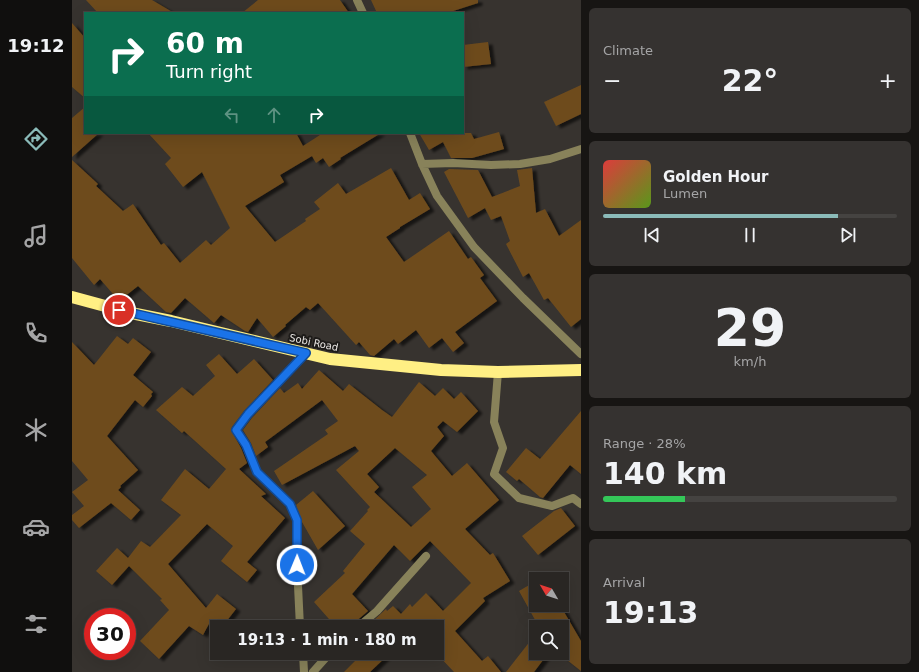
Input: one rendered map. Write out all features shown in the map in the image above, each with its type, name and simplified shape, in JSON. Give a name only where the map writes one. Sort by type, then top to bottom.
[{"type":"highway","name":"Sobi Road","points":[[72,297],[131,313],[330,359],[441,370],[498,372],[581,370]]},
{"type":"street","points":[[357,0],[363,12]]},
{"type":"street","points":[[410,134],[437,196],[474,247],[523,298],[581,354]]},
{"type":"street","points":[[422,164],[520,164],[550,158],[581,149]]},
{"type":"street","points":[[300,620],[297,520],[290,504],[257,472],[246,445],[236,430],[248,414],[306,353]]},
{"type":"street","points":[[498,372],[494,422],[503,448],[494,474],[519,498],[552,506],[573,498],[581,504]]},
{"type":"street","points":[[366,620],[377,611],[426,556]]},
{"type":"street","points":[[303,660],[304,672]]},
{"type":"street","points":[[312,672],[323,660]]},
{"type":"building","points":[[86,0],[152,0],[172,12],[97,12]]},
{"type":"building","points":[[258,0],[340,0],[348,12],[243,12]]},
{"type":"building","points":[[371,0],[478,0],[478,3],[450,12],[377,12]]},
{"type":"building","points":[[72,23],[84,37],[84,97],[72,87]]},
{"type":"building","points":[[488,42],[491,64],[464,67],[464,45]]},
{"type":"building","points":[[581,85],[581,114],[556,126],[544,102]]},
{"type":"building","points":[[84,108],[84,134],[98,134],[72,157],[72,118]]},
{"type":"building","points":[[499,132],[504,149],[472,158],[451,158],[443,142],[429,150],[420,134],[471,133],[474,139]]},
{"type":"building","points":[[149,134],[297,134],[303,146],[321,134],[379,134],[340,158],[341,159],[329,167],[323,158],[316,163],[312,156],[280,175],[284,182],[245,206],[275,242],[306,221],[305,219],[320,209],[314,202],[338,183],[346,194],[391,168],[409,200],[420,193],[430,209],[386,237],[404,262],[449,231],[468,259],[471,257],[484,275],[480,278],[497,301],[455,332],[464,343],[453,352],[442,338],[429,348],[416,330],[398,344],[394,339],[374,356],[370,355],[359,342],[356,345],[318,303],[310,310],[306,307],[273,337],[257,318],[248,332],[221,315],[214,323],[185,298],[171,313],[166,312],[138,286],[119,301],[100,279],[94,285],[72,258],[72,160],[98,184],[96,186],[123,211],[133,204],[161,245],[164,243],[180,263],[206,240],[211,245],[230,228],[202,172],[183,187],[165,164],[171,158]]},
{"type":"building","points":[[532,168],[536,213],[545,209],[559,236],[581,220],[581,319],[571,327],[548,298],[544,300],[529,273],[523,277],[506,244],[510,241],[501,216],[491,220],[485,208],[468,218],[444,172],[449,169],[478,170],[492,197],[520,186],[517,170]]},
{"type":"building","points":[[117,336],[128,344],[133,338],[151,352],[133,375],[153,392],[151,394],[152,396],[143,407],[135,400],[107,436],[138,470],[120,486],[121,487],[118,490],[140,510],[131,520],[111,503],[79,528],[72,520],[72,515],[84,506],[72,492],[88,480],[72,461],[72,342],[94,365]]},
{"type":"building","points":[[219,354],[237,374],[254,359],[273,380],[244,411],[231,430],[247,463],[239,469],[266,494],[261,496],[285,518],[247,562],[257,570],[247,582],[221,561],[233,546],[207,524],[168,564],[206,608],[217,594],[236,609],[227,620],[210,620],[203,635],[189,626],[159,659],[140,641],[169,610],[160,600],[162,599],[129,566],[112,585],[96,571],[117,548],[128,558],[141,541],[150,547],[181,515],[161,500],[185,469],[209,489],[226,469],[184,431],[182,433],[156,410],[182,387],[193,396],[215,376],[206,365]]},
{"type":"building","points":[[319,370],[343,391],[349,384],[392,417],[419,382],[435,396],[443,388],[454,399],[461,392],[478,411],[457,432],[443,421],[437,427],[444,436],[431,451],[452,476],[467,463],[499,500],[465,529],[490,555],[493,553],[510,581],[483,598],[485,601],[455,631],[482,661],[488,656],[501,672],[454,672],[443,660],[444,660],[444,620],[374,620],[386,609],[387,611],[393,606],[401,614],[410,604],[412,607],[426,593],[443,611],[471,583],[430,541],[410,561],[394,545],[352,594],[368,611],[358,620],[330,620],[314,602],[345,573],[343,571],[365,544],[350,531],[370,507],[336,470],[359,451],[355,446],[282,485],[274,471],[328,434],[325,430],[338,421],[322,400],[265,442],[268,447],[256,456],[251,443],[243,430],[280,388],[284,393],[298,383],[302,389]],"holes":[[[395,448],[427,475],[412,487],[431,509],[411,527],[374,492],[379,487],[367,474]]]},
{"type":"building","points":[[581,411],[581,474],[570,465],[543,498],[519,479],[517,481],[506,472],[526,448],[540,459]]},
{"type":"building","points":[[313,491],[345,526],[318,550],[302,522],[296,505]]},
{"type":"building","points":[[561,508],[575,526],[538,555],[522,536],[554,511]]},
{"type":"building","points":[[529,585],[529,609],[519,591]]},
{"type":"building","points":[[531,612],[564,612],[569,620],[535,620]]},
{"type":"building","points":[[569,620],[581,641],[581,671],[567,660],[569,660]]},
{"type":"building","points":[[529,643],[529,660],[543,660],[534,672],[506,672]]},
{"type":"building","points":[[356,660],[383,660],[370,672],[344,672]]},
{"type":"route","points":[[119,310],[306,353],[248,414],[236,430],[246,445],[257,472],[290,504],[297,520],[297,565]]}]
